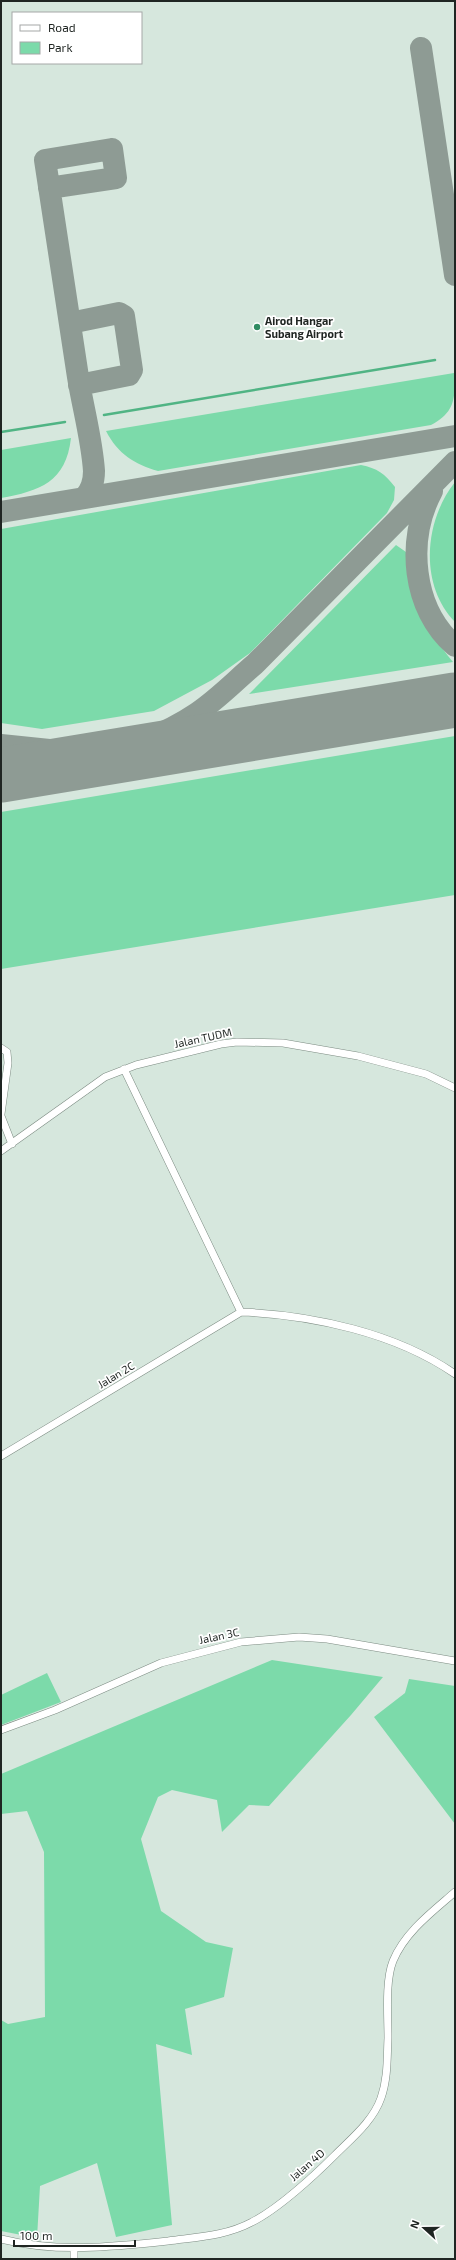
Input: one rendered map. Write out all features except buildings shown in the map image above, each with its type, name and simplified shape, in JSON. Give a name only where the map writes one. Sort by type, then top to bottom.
[{"type":"street","name":"Jalan TUDM","points":[[1,1151],[105,1077],[124,1069],[221,1044],[237,1042],[283,1043],[358,1056],[432,1076],[455,1088]]},
{"type":"street","points":[[1,1048],[7,1052],[8,1056],[1,1115],[12,1144]]},
{"type":"street","points":[[124,1069],[242,1312],[265,1313],[380,1336],[421,1353],[455,1374]]},
{"type":"street","name":"Jalan 2C","points":[[1,1456],[242,1312]]},
{"type":"street","name":"Jalan 3C","points":[[1,1730],[55,1710],[161,1663],[242,1642],[299,1636],[327,1639],[455,1661]]},
{"type":"street","name":"Jalan 4D","points":[[1,2239],[24,2245],[74,2248],[114,2247],[214,2236],[253,2222],[269,2211],[327,2163],[365,2125],[380,2099],[387,2071],[389,1980],[392,1962],[407,1936],[455,1892]]},
{"type":"street","points":[[74,2248],[74,2259]]},
{"type":"green space","points":[[454,373],[454,398],[452,404],[445,415],[431,425],[158,471],[141,465],[121,452],[106,431]]},
{"type":"green space","points":[[71,438],[68,453],[63,465],[49,482],[28,492],[1,498],[1,450]]},
{"type":"green space","points":[[361,465],[380,472],[388,478],[395,487],[394,500],[387,513],[250,653],[212,680],[154,711],[42,729],[1,723],[1,529]]},
{"type":"green space","points":[[455,482],[455,622],[443,607],[435,590],[431,572],[430,553],[432,534],[437,515]]},
{"type":"green space","points":[[396,545],[406,552],[412,584],[420,611],[434,636],[453,662],[249,694]]},
{"type":"green space","points":[[455,736],[455,895],[1,969],[1,812]]},
{"type":"green space","points":[[272,1660],[383,1677],[269,1806],[249,1805],[222,1832],[217,1800],[172,1790],[158,1797],[141,1839],[161,1911],[206,1942],[233,1948],[224,1997],[185,2009],[192,2055],[156,2044],[172,2225],[116,2237],[97,2163],[40,2186],[37,2238],[1,2231],[1,2020],[8,2024],[45,2017],[44,1852],[27,1811],[1,1814],[1,1774]]},
{"type":"green space","points":[[47,1673],[61,1702],[1,1725],[1,1695]]},
{"type":"green space","points":[[409,1679],[455,1686],[455,1824],[374,1717],[405,1693]]},
{"type":"waterway","points":[[104,415],[435,360]]},
{"type":"waterway","points":[[1,432],[65,422]]},
{"type":"taxiway","points":[[421,48],[455,275]]},
{"type":"taxiway","points":[[49,188],[116,178],[112,149],[45,160],[49,187],[53,215],[57,242],[78,377],[93,459],[93,482],[89,492],[84,498]]},
{"type":"taxiway","points":[[70,323],[119,313],[124,316],[132,370],[129,375],[79,385]]},
{"type":"taxiway","points":[[1,512],[455,436]]},
{"type":"taxiway","points":[[84,762],[128,747],[170,729],[212,702],[255,664],[455,462]]},
{"type":"taxiway","points":[[432,491],[424,510],[419,531],[417,552],[418,573],[422,594],[430,613],[441,631],[455,646]]},
{"type":"taxiway","points":[[1,745],[59,751],[101,752]]},
{"type":"runway","points":[[1,775],[455,700]]},
{"type":"place","name":"Airod Hangar Subang Airport","points":[[257,327]]}]
